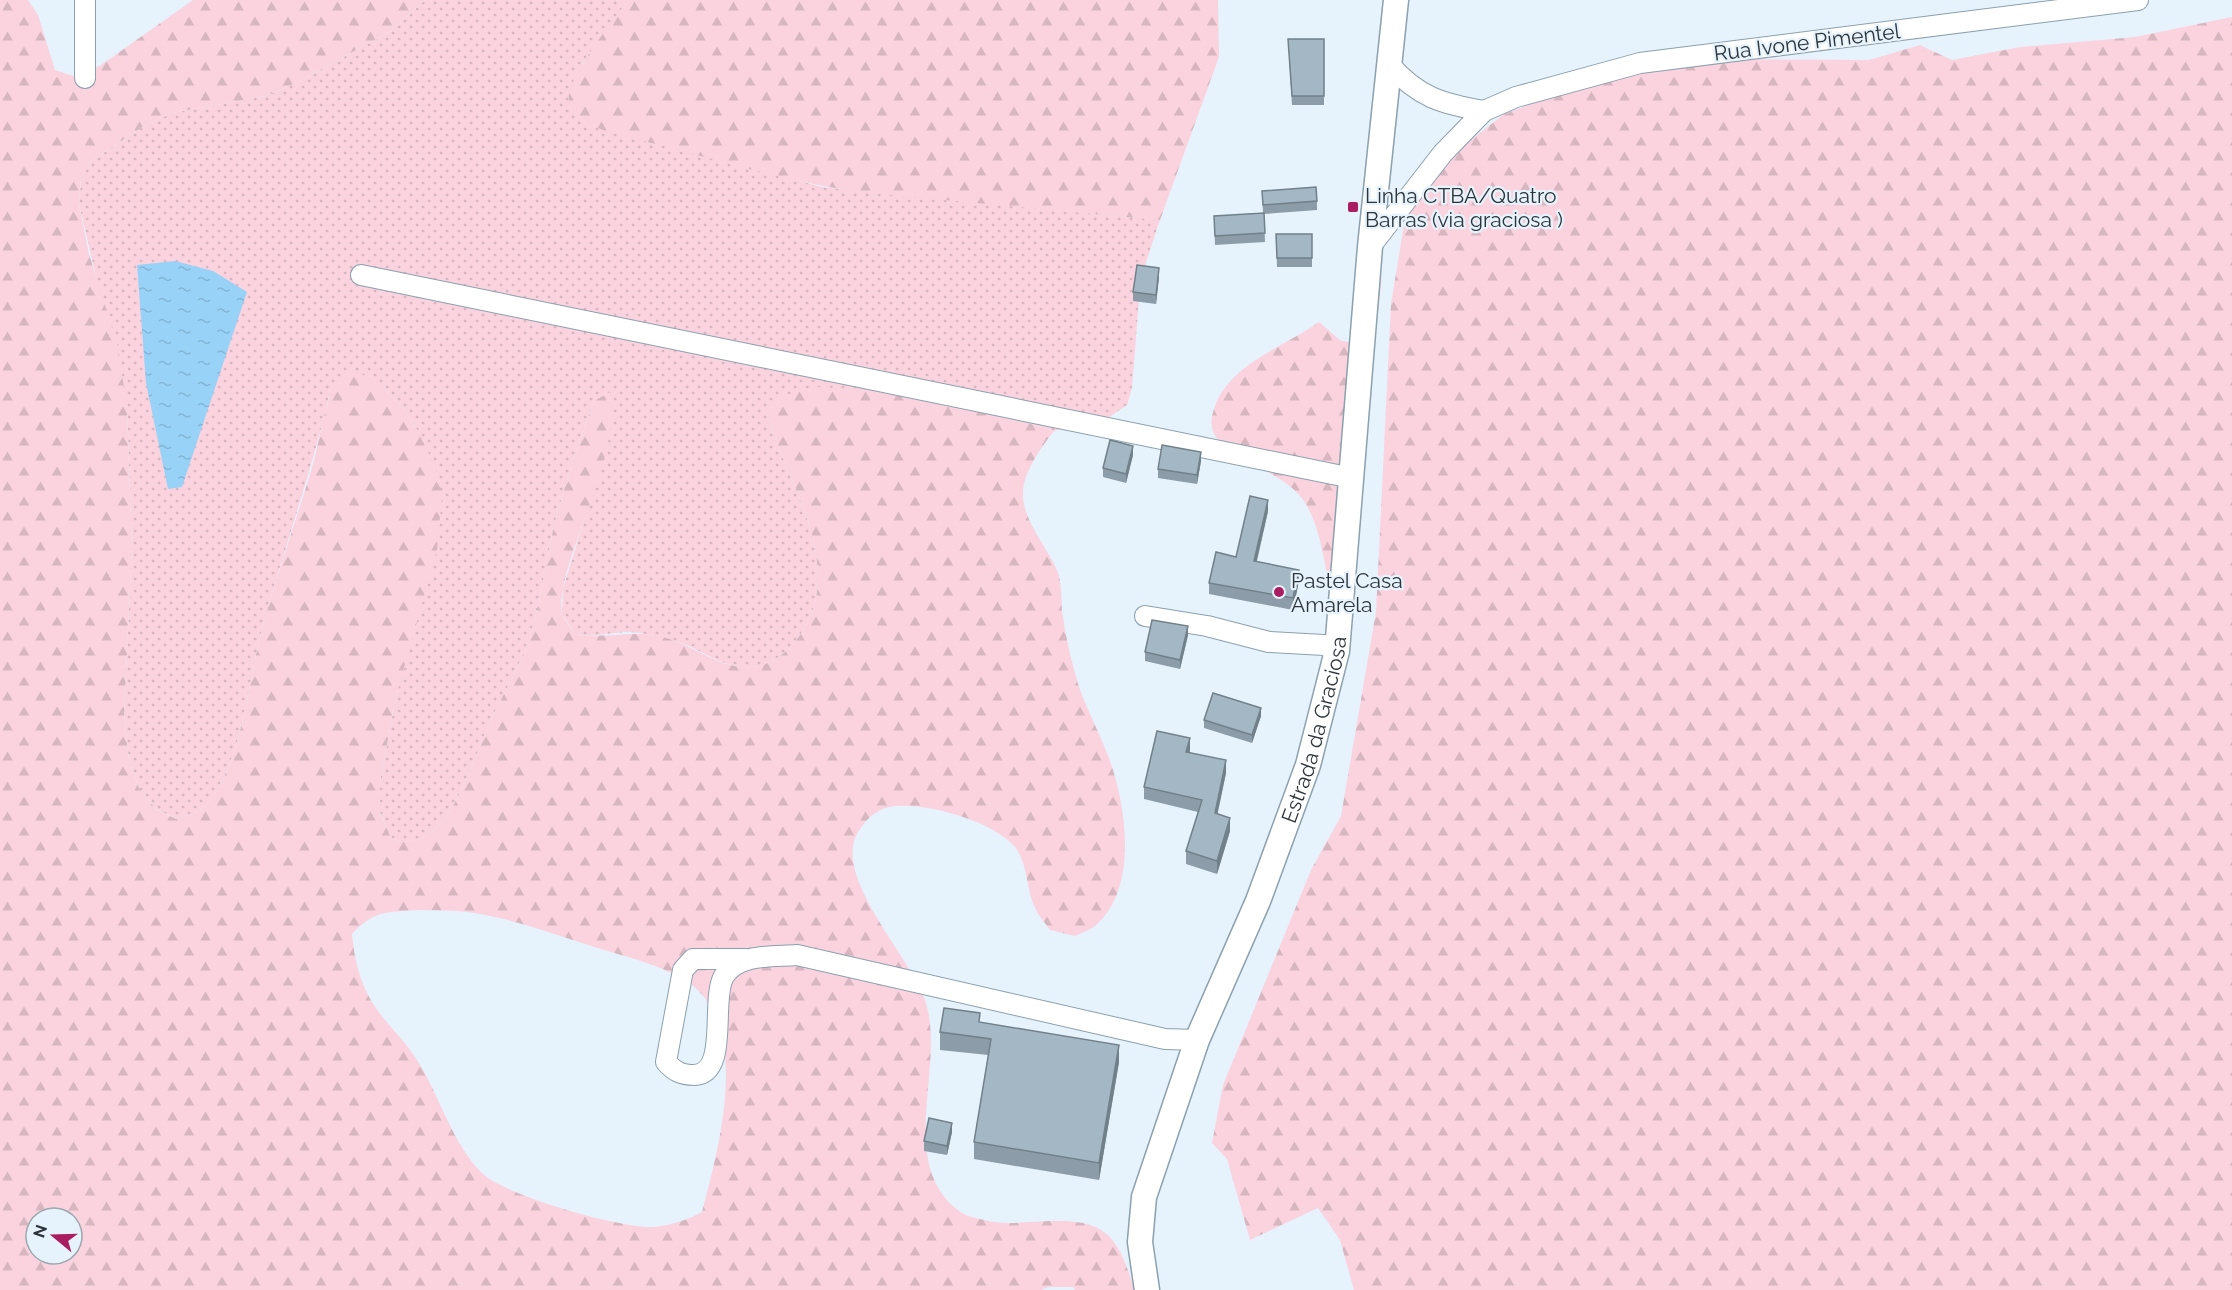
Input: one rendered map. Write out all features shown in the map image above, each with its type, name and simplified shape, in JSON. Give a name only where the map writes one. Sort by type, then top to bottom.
[{"type":"main road","name":"Estrada da Graciosa","points":[[1147,1290],[1140,1242],[1144,1197],[1197,1040],[1258,901],[1304,775],[1337,651],[1370,247],[1396,0]]},
{"type":"street","points":[[85,78],[86,0]]},
{"type":"street","name":"Rua Ivone Pimentel","points":[[1370,247],[1443,153],[1484,111],[1516,97],[1640,63],[2138,0]]},
{"type":"street","points":[[1390,65],[1416,91],[1429,97],[1484,111]]},
{"type":"street","points":[[361,274],[1352,478]]},
{"type":"street","points":[[1145,616],[1207,626],[1269,642],[1324,645],[1337,651]]},
{"type":"street","points":[[746,959],[724,975],[718,997],[716,1056],[709,1069],[696,1075],[675,1072],[666,1062],[683,970],[693,959],[746,959],[797,955],[1165,1039],[1197,1040]]},
{"type":"green space","points":[[0,0],[28,0],[38,15],[55,70],[76,77],[101,65],[193,0],[425,0],[391,31],[294,84],[266,96],[172,113],[144,126],[91,161],[81,179],[79,204],[89,254],[118,347],[127,409],[132,548],[124,712],[129,761],[139,788],[156,809],[176,819],[204,807],[216,792],[226,773],[240,733],[257,649],[273,589],[311,471],[328,401],[336,379],[356,371],[383,386],[403,408],[419,433],[435,467],[442,495],[437,550],[396,696],[380,782],[380,813],[391,838],[410,841],[427,835],[442,822],[455,803],[489,724],[522,657],[535,619],[559,507],[594,401],[610,392],[612,412],[610,434],[597,483],[565,579],[561,601],[564,618],[576,635],[637,634],[661,637],[722,662],[742,667],[760,666],[774,660],[791,646],[800,635],[813,609],[818,582],[816,553],[809,525],[767,415],[777,397],[818,387],[900,392],[977,407],[1054,431],[1029,470],[1024,487],[1024,506],[1059,575],[1064,627],[1075,673],[1114,773],[1125,843],[1124,867],[1119,890],[1109,910],[1095,926],[1075,936],[1050,930],[1035,908],[1025,869],[1015,847],[991,829],[974,821],[919,807],[889,807],[879,811],[867,820],[858,832],[853,850],[855,872],[864,894],[918,985],[926,1003],[930,1029],[930,1057],[926,1143],[930,1170],[942,1193],[962,1213],[990,1221],[1006,1223],[1071,1221],[1100,1229],[1119,1250],[1134,1290],[1075,1290],[1073,1287],[1048,1287],[1041,1290],[0,1290]],"holes":[[[422,910],[457,911],[515,922],[644,962],[683,979],[693,986],[711,1007],[721,1033],[726,1062],[725,1094],[716,1158],[702,1212],[679,1222],[655,1227],[618,1223],[566,1210],[515,1192],[483,1174],[472,1162],[417,1060],[373,1004],[357,965],[352,934],[368,920],[384,913]]]},
{"type":"green space","points":[[425,0],[628,0],[582,64],[580,118],[604,129],[822,187],[1160,220],[1146,262],[1139,299],[1132,388],[1127,405],[1108,418],[1054,431],[977,407],[767,415],[809,525],[816,553],[818,582],[813,609],[800,635],[791,646],[774,660],[760,666],[741,667],[722,662],[685,644],[650,635],[626,632],[576,635],[562,614],[563,588],[605,452],[594,401],[559,507],[535,619],[522,657],[489,724],[455,803],[442,822],[427,835],[410,841],[391,838],[380,812],[380,782],[396,696],[409,644],[419,433],[403,408],[383,386],[329,396],[314,455],[262,629],[240,733],[226,773],[216,792],[204,807],[177,819],[156,809],[139,788],[129,761],[124,712],[132,548],[127,409],[79,204],[81,179],[91,161],[144,126],[172,113],[266,96],[294,84],[391,31]]},
{"type":"green space","points":[[628,0],[1218,0],[1219,57],[1160,220],[868,193],[790,179],[622,136],[600,129],[580,118],[569,101],[570,91],[582,64]]},
{"type":"green space","points":[[2232,17],[2232,1290],[1354,1290],[1340,1240],[1318,1208],[1250,1240],[1227,1159],[1212,1143],[1223,1085],[1311,870],[1341,816],[1376,612],[1391,304],[1405,218],[1444,161],[1504,114],[1594,81],[1701,59],[1869,60],[1920,45],[1952,60],[2020,47],[2135,37]]},
{"type":"green space","points":[[1382,276],[1358,492],[1334,622],[1319,538],[1308,507],[1300,496],[1284,482],[1240,458],[1225,447],[1213,432],[1212,420],[1215,406],[1233,378],[1260,357],[1319,322],[1340,340],[1359,345],[1367,338]]},
{"type":"water","points":[[175,261],[213,271],[247,292],[182,487],[168,489],[146,383],[137,265]]},
{"type":"building","points":[[1288,39],[1324,39],[1324,96],[1292,96]]},
{"type":"building","points":[[1316,187],[1317,201],[1263,205],[1262,191]]},
{"type":"building","points":[[1264,213],[1265,233],[1215,236],[1214,216]]},
{"type":"building","points":[[1276,234],[1312,234],[1312,258],[1277,258]]},
{"type":"building","points":[[1137,265],[1159,268],[1156,295],[1133,292]]},
{"type":"building","points":[[1110,440],[1133,446],[1126,474],[1103,468]]},
{"type":"building","points":[[1162,445],[1201,452],[1197,475],[1158,469]]},
{"type":"building","points":[[1250,496],[1268,500],[1254,561],[1299,570],[1293,598],[1209,583],[1216,552],[1236,557]]},
{"type":"building","points":[[1152,620],[1188,626],[1180,660],[1145,652]]},
{"type":"building","points":[[1213,693],[1261,708],[1252,735],[1204,720]]},
{"type":"building","points":[[1157,731],[1190,738],[1186,752],[1226,760],[1215,813],[1230,818],[1217,861],[1186,851],[1202,800],[1144,787]]},
{"type":"building","points":[[944,1008],[980,1013],[979,1022],[1119,1045],[1099,1163],[974,1142],[991,1039],[940,1032]]},
{"type":"building","points":[[929,1118],[952,1123],[947,1146],[924,1141]]},
{"type":"place","name":"Linha CTBA/Quatro Barras (via graciosa )","points":[[1353,207]]},
{"type":"place","name":"Pastel Casa Amarela","points":[[1279,592]]}]
